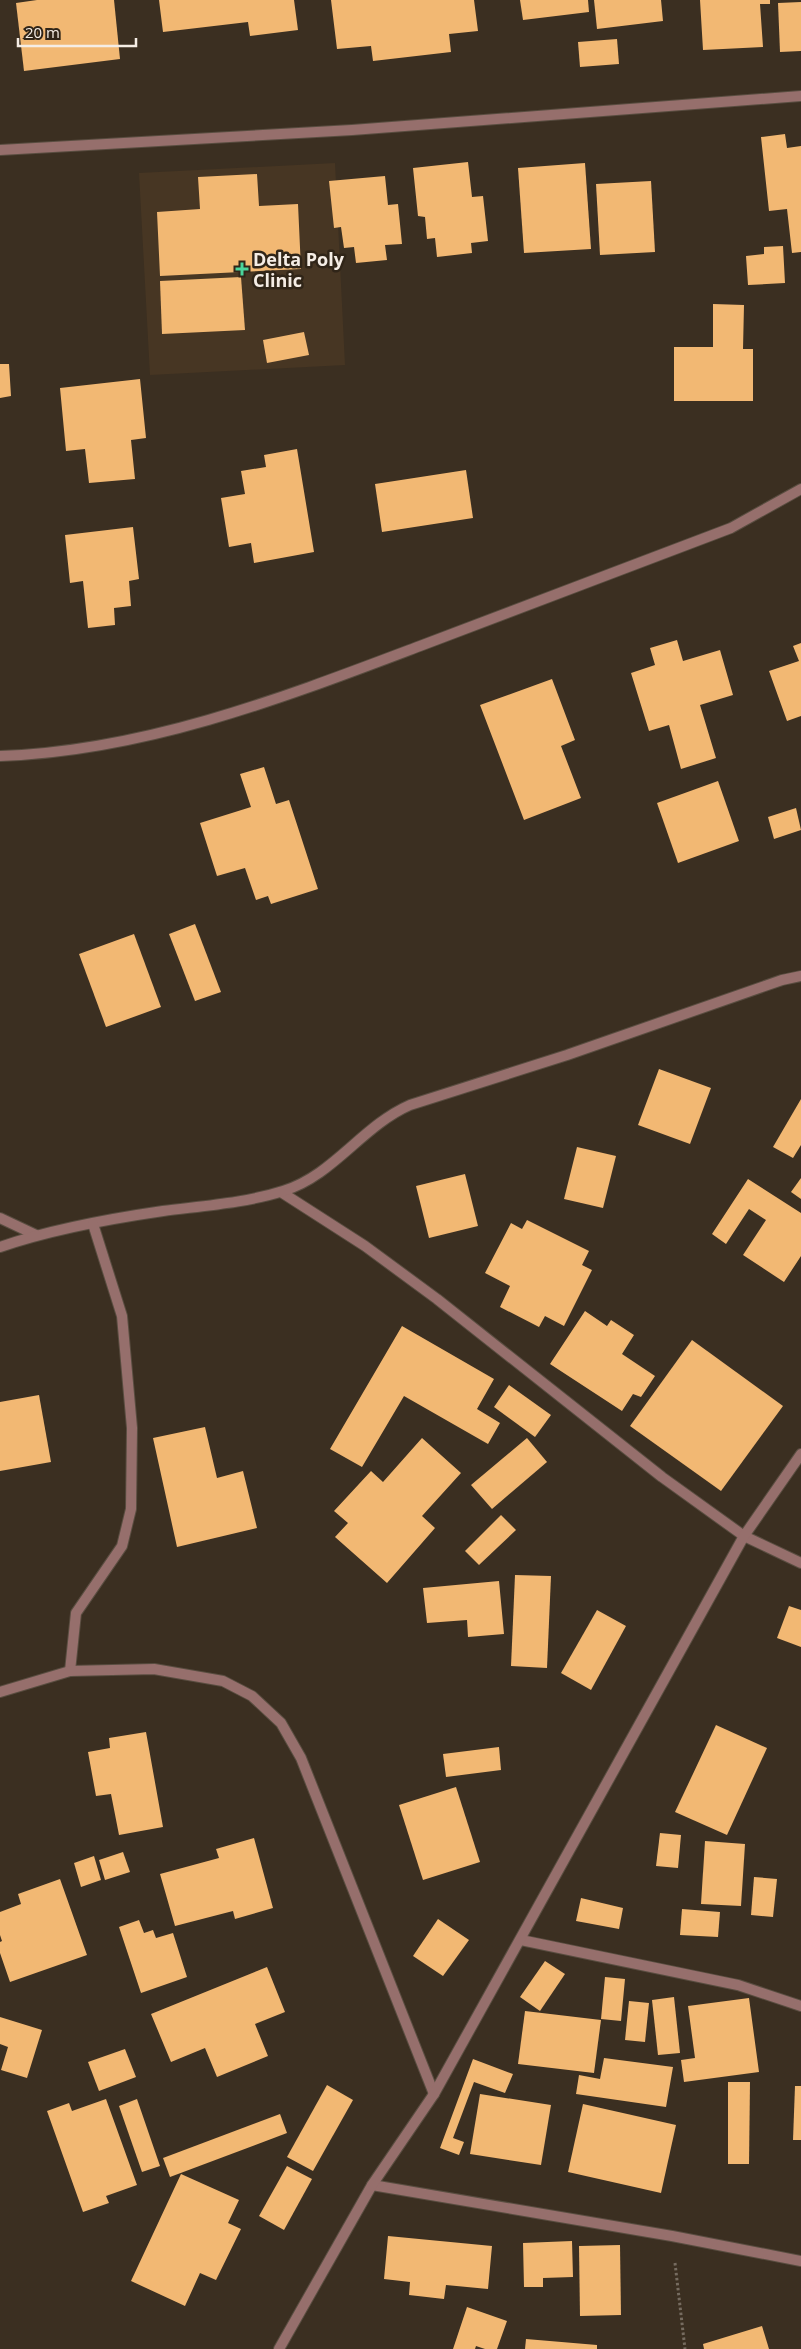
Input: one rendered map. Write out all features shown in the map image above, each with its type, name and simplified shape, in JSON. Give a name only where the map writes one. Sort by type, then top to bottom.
[{"type":"street","points":[[0,150],[352,130],[801,96]]},
{"type":"street","points":[[0,756],[44,755],[117,744],[280,699],[731,528],[801,489]]},
{"type":"street","points":[[0,1247],[36,1235],[281,1192],[304,1184],[392,1112],[568,1055],[782,980],[801,976]]},
{"type":"street","points":[[281,1192],[365,1246],[437,1299],[662,1477],[744,1536],[801,1563]]},
{"type":"street","points":[[0,1218],[36,1235]]},
{"type":"street","points":[[70,1671],[76,1613],[122,1546],[131,1509],[132,1428],[122,1316],[93,1224]]},
{"type":"street","points":[[279,2349],[372,2185],[434,2094],[744,1536],[801,1454]]},
{"type":"street","points":[[0,1692],[70,1671],[154,1669],[222,1682],[252,1696],[281,1723],[301,1758],[434,2094]]},
{"type":"street","points":[[521,1940],[738,1985],[801,2006]]},
{"type":"street","points":[[372,2185],[672,2236],[801,2261]]},
{"type":"path","points":[[672,2236],[685,2349]]},
{"type":"shaded area","name":"Delta Poly Clinic","points":[[335,163],[345,365],[150,375],[139,173]]},
{"type":"building","points":[[37,0],[114,0],[120,59],[24,71],[16,3]]},
{"type":"building","points":[[159,0],[294,0],[298,30],[250,36],[248,22],[163,32]]},
{"type":"building","points":[[331,0],[474,0],[478,31],[449,34],[451,52],[373,61],[371,46],[337,49]]},
{"type":"building","points":[[520,0],[588,0],[589,12],[523,20]]},
{"type":"building","points":[[594,0],[661,0],[663,21],[597,29]]},
{"type":"building","points":[[700,0],[770,0],[770,4],[760,4],[763,47],[703,50]]},
{"type":"building","points":[[801,2],[801,51],[780,52],[778,3]]},
{"type":"building","points":[[617,39],[619,64],[580,67],[578,42]]},
{"type":"building","points":[[785,134],[787,148],[801,146],[801,252],[792,253],[787,209],[769,211],[761,137]]},
{"type":"building","points":[[468,162],[472,197],[483,196],[488,241],[471,243],[472,253],[437,257],[435,238],[427,239],[425,217],[418,216],[413,168]]},
{"type":"building","points":[[585,163],[591,249],[524,253],[518,168]]},
{"type":"building","points":[[257,174],[259,206],[298,204],[301,269],[160,276],[157,212],[200,209],[198,177]]},
{"type":"building","points":[[385,176],[388,205],[398,204],[402,244],[385,245],[387,260],[356,263],[354,247],[344,248],[341,227],[334,228],[329,181]]},
{"type":"building","points":[[651,181],[655,252],[600,255],[596,184]]},
{"type":"building","points":[[783,246],[785,283],[748,285],[746,256],[764,254],[764,247]]},
{"type":"building","points":[[241,277],[245,330],[162,334],[160,281]]},
{"type":"building","points":[[713,304],[744,305],[743,349],[753,349],[753,401],[674,401],[674,347],[713,347]]},
{"type":"building","points":[[304,332],[309,355],[267,363],[263,340]]},
{"type":"building","points":[[0,364],[9,364],[11,396],[0,398]]},
{"type":"building","points":[[140,379],[146,438],[131,440],[135,479],[89,483],[85,449],[66,451],[60,388]]},
{"type":"building","points":[[297,449],[314,552],[254,563],[251,543],[229,547],[221,498],[245,494],[241,471],[266,467],[264,455]]},
{"type":"building","points":[[466,470],[473,518],[382,532],[375,484]]},
{"type":"building","points":[[133,527],[139,579],[129,581],[131,606],[114,608],[115,625],[88,628],[83,581],[70,583],[65,535]]},
{"type":"building","points":[[677,640],[683,661],[720,650],[733,695],[700,705],[716,758],[681,769],[669,725],[649,731],[631,673],[655,665],[650,648]]},
{"type":"building","points":[[801,643],[801,716],[787,721],[769,671],[799,661],[793,646]]},
{"type":"building","points":[[552,679],[575,740],[561,746],[581,798],[524,820],[480,705]]},
{"type":"building","points":[[264,767],[276,804],[289,800],[318,889],[271,904],[268,896],[256,900],[245,868],[217,876],[200,823],[251,807],[240,774]]},
{"type":"building","points":[[718,781],[739,841],[678,863],[657,803]]},
{"type":"building","points":[[796,808],[801,830],[774,839],[768,817]]},
{"type":"building","points":[[195,924],[221,992],[195,1001],[169,934]]},
{"type":"building","points":[[134,934],[161,1007],[106,1027],[79,954]]},
{"type":"building","points":[[659,1069],[711,1088],[690,1144],[638,1125]]},
{"type":"building","points":[[801,1099],[801,1145],[793,1158],[773,1147]]},
{"type":"building","points":[[577,1147],[616,1156],[603,1208],[564,1199]]},
{"type":"building","points":[[465,1174],[478,1226],[429,1238],[416,1186]]},
{"type":"building","points":[[801,1178],[801,1199],[791,1192]]},
{"type":"building","points":[[748,1179],[801,1213],[801,1256],[784,1282],[743,1255],[766,1220],[749,1209],[726,1244],[712,1234]]},
{"type":"building","points":[[527,1220],[589,1251],[582,1265],[592,1270],[564,1326],[545,1316],[539,1327],[500,1307],[510,1286],[485,1273],[511,1223],[522,1229]]},
{"type":"building","points":[[585,1311],[607,1326],[611,1320],[634,1335],[622,1354],[655,1376],[641,1397],[633,1394],[622,1411],[550,1364]]},
{"type":"building","points":[[402,1326],[494,1379],[477,1409],[500,1423],[488,1444],[404,1396],[362,1467],[330,1449]]},
{"type":"building","points":[[692,1340],[783,1406],[721,1491],[630,1426]]},
{"type":"building","points":[[509,1385],[551,1415],[535,1437],[494,1407]]},
{"type":"building","points":[[39,1395],[51,1462],[0,1471],[0,1402]]},
{"type":"building","points":[[205,1427],[217,1478],[243,1471],[257,1528],[177,1547],[153,1438]]},
{"type":"building","points":[[422,1438],[461,1473],[422,1516],[435,1528],[387,1583],[335,1537],[348,1523],[334,1511],[371,1471],[383,1482]]},
{"type":"building","points":[[527,1438],[547,1462],[492,1509],[471,1485]]},
{"type":"building","points":[[501,1515],[516,1530],[479,1565],[465,1551]]},
{"type":"building","points":[[515,1575],[551,1576],[547,1668],[511,1666]]},
{"type":"building","points":[[499,1581],[504,1634],[468,1637],[467,1620],[427,1623],[423,1588]]},
{"type":"building","points":[[789,1606],[801,1610],[801,1647],[777,1638]]},
{"type":"building","points":[[597,1610],[626,1626],[591,1690],[561,1673]]},
{"type":"building","points":[[716,1725],[767,1748],[727,1835],[675,1812]]},
{"type":"building","points":[[146,1732],[163,1827],[119,1835],[111,1794],[96,1796],[88,1752],[110,1748],[109,1738]]},
{"type":"building","points":[[499,1747],[501,1770],[446,1777],[443,1754]]},
{"type":"building","points":[[456,1787],[480,1862],[423,1880],[399,1805]]},
{"type":"building","points":[[660,1833],[681,1835],[678,1868],[656,1866]]},
{"type":"building","points":[[254,1838],[273,1908],[235,1919],[233,1911],[175,1926],[160,1874],[219,1858],[216,1849]]},
{"type":"building","points":[[705,1841],[745,1844],[741,1906],[701,1904]]},
{"type":"building","points":[[123,1852],[130,1872],[105,1880],[99,1860]]},
{"type":"building","points":[[94,1856],[101,1880],[81,1887],[74,1863]]},
{"type":"building","points":[[754,1877],[777,1879],[773,1917],[751,1915]]},
{"type":"building","points":[[60,1879],[87,1955],[10,1982],[0,1953],[0,1942],[2,1941],[0,1935],[0,1912],[21,1904],[18,1894]]},
{"type":"building","points":[[581,1898],[623,1908],[619,1929],[576,1921]]},
{"type":"building","points":[[682,1909],[720,1912],[718,1937],[680,1935]]},
{"type":"building","points":[[438,1919],[469,1940],[443,1976],[413,1956]]},
{"type":"building","points":[[139,1920],[144,1933],[153,1930],[156,1938],[173,1933],[187,1977],[141,1993],[119,1927]]},
{"type":"building","points":[[545,1961],[565,1974],[540,2011],[520,1997]]},
{"type":"building","points":[[267,1967],[285,2012],[255,2024],[268,2056],[217,2077],[205,2048],[171,2062],[151,2014]]},
{"type":"building","points":[[605,1977],[625,1979],[621,2021],[601,2019]]},
{"type":"building","points":[[674,1997],[680,2053],[658,2055],[652,2000]]},
{"type":"building","points":[[749,1998],[759,2072],[684,2082],[681,2060],[695,2058],[688,2006]]},
{"type":"building","points":[[629,2001],[649,2003],[645,2042],[625,2040]]},
{"type":"building","points":[[525,2011],[601,2020],[594,2073],[518,2064]]},
{"type":"building","points":[[0,2017],[42,2030],[27,2078],[1,2070],[8,2047],[0,2044]]},
{"type":"building","points":[[125,2049],[136,2077],[99,2091],[88,2062]]},
{"type":"building","points":[[604,2058],[673,2067],[666,2107],[576,2094],[579,2075],[600,2079]]},
{"type":"building","points":[[473,2059],[513,2074],[505,2093],[474,2082],[453,2138],[464,2142],[459,2155],[440,2148]]},
{"type":"building","points":[[728,2082],[750,2082],[749,2164],[728,2164]]},
{"type":"building","points":[[327,2085],[353,2100],[313,2171],[287,2157]]},
{"type":"building","points":[[795,2086],[801,2086],[801,2140],[793,2140]]},
{"type":"building","points":[[480,2094],[551,2105],[541,2165],[470,2154]]},
{"type":"building","points":[[106,2099],[137,2185],[106,2196],[109,2203],[83,2212],[47,2111],[69,2103],[72,2111]]},
{"type":"building","points":[[137,2099],[160,2166],[142,2172],[119,2106]]},
{"type":"building","points":[[583,2104],[676,2125],[661,2193],[568,2172]]},
{"type":"building","points":[[280,2114],[287,2133],[170,2177],[163,2158]]},
{"type":"building","points":[[287,2166],[312,2179],[284,2230],[259,2216]]},
{"type":"building","points":[[181,2174],[239,2200],[228,2223],[241,2229],[216,2280],[200,2273],[185,2306],[131,2281]]},
{"type":"building","points":[[388,2236],[492,2246],[488,2289],[446,2285],[444,2299],[409,2295],[410,2282],[384,2279]]},
{"type":"building","points":[[572,2241],[573,2277],[543,2278],[543,2287],[524,2287],[523,2243]]},
{"type":"building","points":[[620,2245],[621,2315],[580,2316],[579,2246]]},
{"type":"building","points":[[467,2307],[507,2321],[497,2349],[485,2349],[476,2346],[475,2349],[453,2349]]},
{"type":"building","points":[[762,2326],[769,2349],[704,2349],[703,2344]]},
{"type":"building","points":[[526,2339],[597,2345],[597,2349],[525,2349]]},
{"type":"place","name":"Delta Poly Clinic","points":[[242,269]]}]
